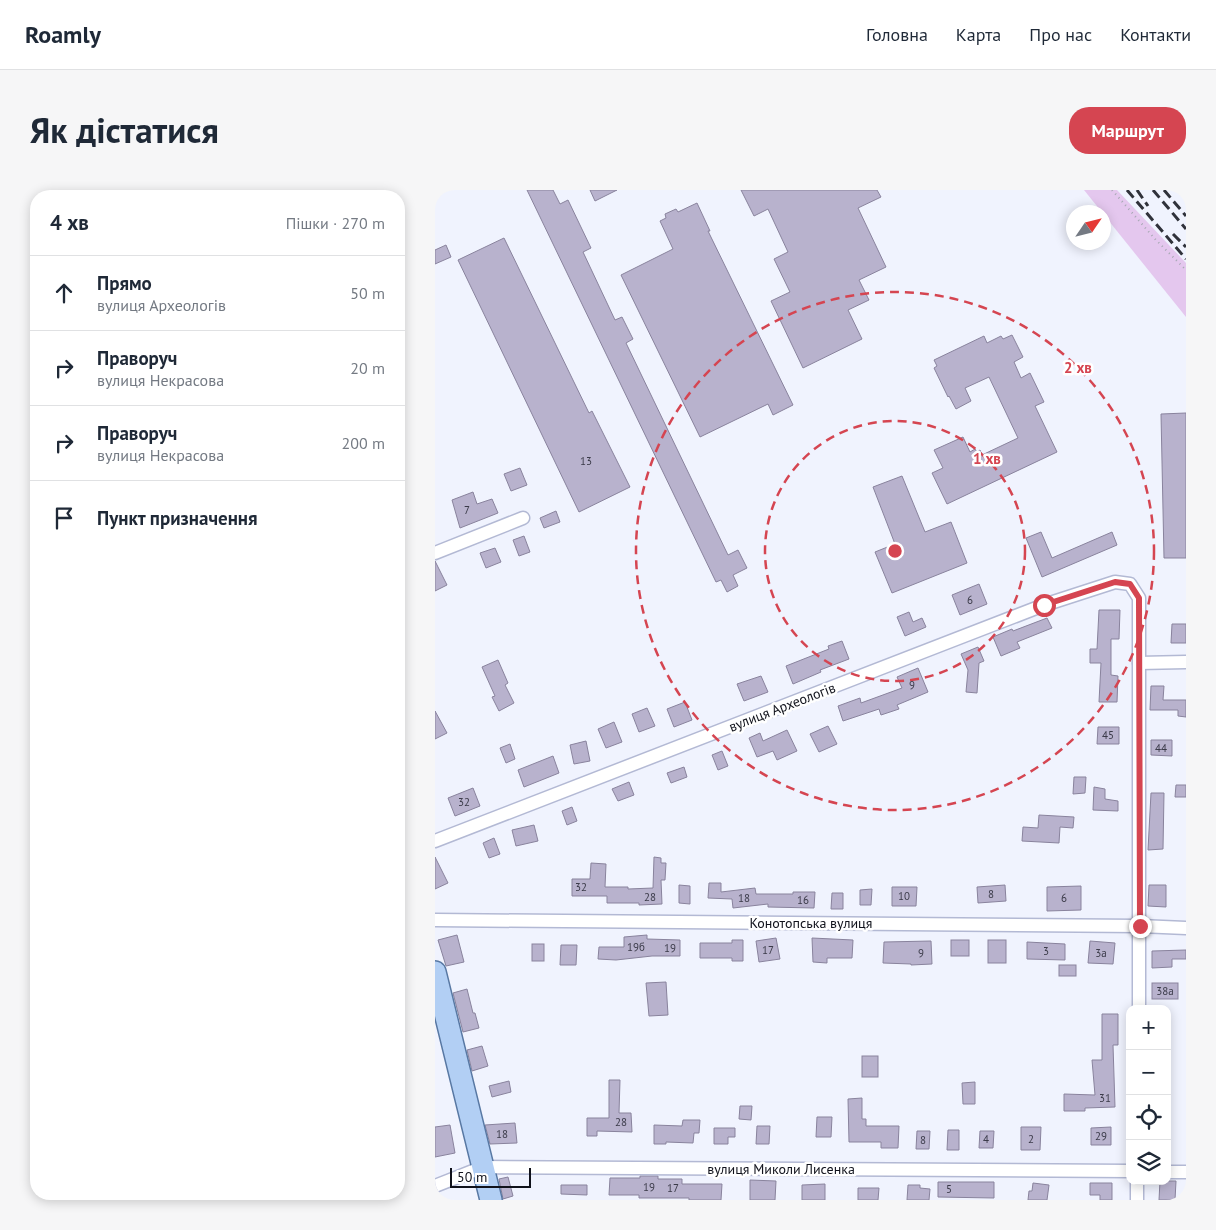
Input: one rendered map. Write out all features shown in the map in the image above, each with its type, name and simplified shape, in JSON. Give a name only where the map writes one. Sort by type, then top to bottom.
[{"type":"main road","points":[[435,972],[491,1200]]},
{"type":"street","points":[[435,553],[523,518]]},
{"type":"street","name":"вулиця Археологів","points":[[435,841],[1044,605],[1115,582],[1130,584],[1139,598],[1139,663]]},
{"type":"street","points":[[1139,1005],[1139,663],[1186,662]]},
{"type":"street","name":"Конотопська вулиця","points":[[435,920],[1140,926],[1186,928]]},
{"type":"street","name":"вулиця Миколи Лисенка","points":[[435,1186],[483,1167],[1126,1171]]},
{"type":"street","points":[[1171,1172],[1186,1172]]},
{"type":"street","points":[[1137,1185],[1137,1200]]},
{"type":"path","points":[[1112,190],[1156,240],[1186,270]]},
{"type":"shaded area","points":[[1084,190],[1117,190],[1186,263],[1186,317],[1111,224],[1111,205],[1096,205]]},
{"type":"building","points":[[527,190],[553,190],[560,204],[568,200],[591,248],[583,252],[615,320],[622,317],[633,339],[626,343],[728,555],[738,550],[747,568],[733,575],[738,586],[727,592],[721,580],[716,582]]},
{"type":"building","points":[[590,190],[617,190],[595,201]]},
{"type":"building","points":[[741,190],[877,190],[881,197],[858,208],[886,267],[859,280],[869,300],[848,310],[862,339],[803,368],[771,301],[790,292],[774,259],[788,252],[768,209],[754,216]]},
{"type":"building","points":[[697,203],[710,231],[708,231],[793,405],[773,415],[768,404],[700,437],[621,275],[673,249],[660,221],[666,218],[665,214],[676,209],[678,212]]},
{"type":"building","points":[[504,238],[589,413],[592,411],[630,487],[579,512],[458,260]]},
{"type":"building","points":[[446,245],[451,257],[435,264],[435,250]]},
{"type":"building","points":[[1012,335],[1023,357],[1014,362],[1021,378],[1030,373],[1044,402],[1035,406],[1057,452],[947,504],[932,473],[943,468],[934,450],[963,437],[970,452],[975,449],[977,452],[980,450],[982,455],[1018,438],[989,377],[965,388],[971,401],[956,409],[934,368],[937,366],[934,360],[984,336],[987,343],[1001,336],[1003,339]]},
{"type":"building","points":[[1186,413],[1186,558],[1164,558],[1161,414]]},
{"type":"building","points":[[520,468],[527,485],[511,491],[504,474]]},
{"type":"building","points":[[902,476],[925,532],[951,522],[967,563],[892,593],[875,552],[895,544],[873,487]]},
{"type":"building","points":[[473,492],[477,504],[492,499],[498,513],[460,528],[452,500]]},
{"type":"building","points":[[556,511],[560,522],[544,528],[540,518]]},
{"type":"building","points":[[1041,532],[1052,558],[1112,532],[1117,545],[1042,577],[1026,538]]},
{"type":"building","points":[[524,536],[530,552],[519,556],[513,540]]},
{"type":"building","points":[[495,548],[501,562],[486,568],[480,553]]},
{"type":"building","points":[[435,561],[447,585],[435,591]]},
{"type":"building","points":[[979,584],[987,604],[960,615],[952,595]]},
{"type":"building","points":[[1099,610],[1120,610],[1119,639],[1111,639],[1111,675],[1118,676],[1117,702],[1099,702],[1101,663],[1090,663],[1090,649],[1097,649]]},
{"type":"building","points":[[909,612],[913,622],[922,618],[926,627],[905,636],[897,617]]},
{"type":"building","points":[[1047,618],[1052,628],[1017,642],[1020,648],[1001,656],[993,637]]},
{"type":"building","points":[[1172,624],[1186,624],[1186,643],[1171,643]]},
{"type":"building","points":[[842,641],[849,659],[820,670],[821,672],[793,684],[786,666],[829,649],[828,646]]},
{"type":"building","points":[[978,647],[984,661],[979,663],[977,693],[966,692],[968,670],[961,654]]},
{"type":"building","points":[[498,660],[508,683],[505,685],[514,703],[499,711],[492,697],[495,696],[482,667]]},
{"type":"building","points":[[918,668],[928,692],[897,705],[899,709],[881,715],[879,709],[843,721],[838,706],[860,698],[861,703],[902,688],[897,677]]},
{"type":"building","points":[[761,676],[768,692],[744,701],[737,684]]},
{"type":"building","points":[[1151,686],[1164,686],[1163,700],[1186,700],[1186,717],[1178,716],[1178,710],[1150,710]]},
{"type":"building","points":[[685,702],[692,720],[674,727],[667,709]]},
{"type":"building","points":[[647,708],[655,726],[639,732],[632,714]]},
{"type":"building","points":[[435,711],[447,733],[435,739]]},
{"type":"building","points":[[614,722],[622,742],[606,748],[598,729]]},
{"type":"building","points":[[828,726],[837,744],[819,752],[810,734]]},
{"type":"building","points":[[1098,727],[1119,727],[1119,744],[1097,744]]},
{"type":"building","points":[[787,730],[797,751],[777,760],[773,751],[757,757],[749,738],[760,733],[763,741]]},
{"type":"building","points":[[1151,740],[1172,740],[1172,756],[1151,755]]},
{"type":"building","points":[[586,741],[590,761],[574,764],[570,745]]},
{"type":"building","points":[[510,744],[515,759],[506,763],[500,748]]},
{"type":"building","points":[[722,751],[728,766],[718,770],[712,755]]},
{"type":"building","points":[[553,756],[559,773],[524,787],[518,770]]},
{"type":"building","points":[[684,767],[687,777],[671,783],[667,773]]},
{"type":"building","points":[[1074,777],[1086,777],[1085,793],[1073,794]]},
{"type":"building","points":[[629,782],[634,795],[618,801],[612,789]]},
{"type":"building","points":[[1176,785],[1186,785],[1186,797],[1175,797]]},
{"type":"building","points":[[1094,787],[1105,789],[1105,799],[1118,801],[1118,811],[1093,810]]},
{"type":"building","points":[[473,788],[480,806],[455,816],[448,798]]},
{"type":"building","points":[[1151,793],[1164,793],[1163,849],[1148,850]]},
{"type":"building","points":[[572,807],[577,821],[567,825],[562,811]]},
{"type":"building","points":[[1039,815],[1074,817],[1073,828],[1060,827],[1059,843],[1022,841],[1023,827],[1038,828]]},
{"type":"building","points":[[534,825],[538,841],[516,846],[512,830]]},
{"type":"building","points":[[494,838],[500,854],[489,858],[483,843]]},
{"type":"building","points":[[435,857],[448,883],[435,889]]},
{"type":"building","points":[[654,857],[661,858],[661,863],[666,863],[665,880],[661,880],[662,904],[607,903],[607,896],[572,896],[572,879],[590,879],[591,863],[606,864],[605,887],[628,887],[628,889],[653,888]]},
{"type":"building","points":[[709,883],[721,883],[721,892],[755,888],[756,894],[815,892],[814,908],[768,907],[768,904],[733,908],[732,899],[708,898]]},
{"type":"building","points":[[679,885],[690,886],[690,904],[679,903]]},
{"type":"building","points":[[1005,885],[1006,901],[978,903],[977,887]]},
{"type":"building","points":[[1149,885],[1166,885],[1166,907],[1148,906]]},
{"type":"building","points":[[1081,886],[1081,910],[1047,911],[1047,887]]},
{"type":"building","points":[[892,887],[917,887],[916,906],[892,906]]},
{"type":"building","points":[[872,889],[871,905],[860,905],[860,890]]},
{"type":"building","points":[[832,893],[843,893],[843,909],[831,909]]},
{"type":"building","points":[[457,935],[464,962],[446,966],[438,940]]},
{"type":"building","points":[[647,935],[647,939],[680,940],[680,956],[652,956],[616,960],[598,959],[599,947],[624,947],[624,937]]},
{"type":"building","points":[[776,938],[780,959],[759,962],[756,941]]},
{"type":"building","points":[[812,938],[853,940],[852,958],[827,958],[827,963],[813,962]]},
{"type":"building","points":[[732,940],[743,940],[743,961],[732,961],[732,958],[700,958],[700,943],[732,943]]},
{"type":"building","points":[[951,940],[969,940],[969,956],[951,956]]},
{"type":"building","points":[[988,940],[1006,940],[1006,963],[988,963]]},
{"type":"building","points":[[931,941],[932,964],[883,963],[884,942]]},
{"type":"building","points":[[1090,941],[1115,943],[1113,964],[1088,963]]},
{"type":"building","points":[[1027,942],[1065,944],[1065,960],[1027,959]]},
{"type":"building","points":[[532,944],[544,944],[544,961],[532,961]]},
{"type":"building","points":[[561,945],[577,945],[576,965],[560,965]]},
{"type":"building","points":[[1186,950],[1186,959],[1172,959],[1172,967],[1152,968],[1152,951]]},
{"type":"building","points":[[1059,965],[1076,965],[1076,976],[1059,976]]},
{"type":"building","points":[[666,982],[668,1015],[649,1016],[646,983]]},
{"type":"building","points":[[1152,983],[1178,983],[1178,999],[1152,999]]},
{"type":"building","points":[[467,989],[479,1028],[463,1032],[453,993]]},
{"type":"building","points":[[1102,1014],[1118,1014],[1118,1045],[1113,1045],[1115,1107],[1085,1108],[1085,1111],[1064,1111],[1064,1094],[1095,1095],[1092,1060],[1102,1060]]},
{"type":"building","points":[[482,1046],[488,1066],[472,1071],[467,1050]]},
{"type":"building","points":[[862,1056],[878,1056],[878,1077],[862,1077]]},
{"type":"building","points":[[609,1080],[620,1080],[619,1113],[631,1113],[632,1132],[597,1131],[597,1136],[587,1136],[587,1118],[609,1118]]},
{"type":"building","points":[[509,1081],[511,1092],[492,1097],[489,1086]]},
{"type":"building","points":[[975,1082],[975,1104],[963,1104],[962,1083]]},
{"type":"building","points":[[862,1098],[862,1119],[866,1119],[866,1126],[899,1126],[898,1148],[881,1148],[881,1142],[849,1142],[848,1099]]},
{"type":"building","points":[[740,1106],[752,1106],[751,1120],[739,1119]]},
{"type":"building","points":[[817,1117],[832,1117],[831,1137],[816,1137]]},
{"type":"building","points":[[683,1120],[700,1120],[699,1133],[694,1133],[693,1143],[666,1142],[666,1144],[654,1144],[654,1125],[682,1126]]},
{"type":"building","points":[[515,1123],[517,1143],[490,1144],[485,1125]]},
{"type":"building","points":[[450,1125],[455,1153],[435,1157],[435,1127]]},
{"type":"building","points":[[757,1126],[770,1126],[769,1144],[756,1144]]},
{"type":"building","points":[[1021,1127],[1041,1127],[1040,1150],[1021,1150]]},
{"type":"building","points":[[1111,1127],[1111,1145],[1091,1145],[1091,1128]]},
{"type":"building","points":[[714,1128],[735,1128],[735,1137],[728,1137],[728,1144],[714,1144]]},
{"type":"building","points":[[948,1130],[959,1130],[959,1150],[947,1150]]},
{"type":"building","points":[[917,1131],[930,1131],[929,1149],[916,1149]]},
{"type":"building","points":[[980,1131],[994,1131],[993,1148],[979,1148]]},
{"type":"building","points":[[640,1176],[658,1176],[658,1179],[682,1179],[682,1184],[722,1184],[721,1200],[639,1198],[639,1195],[609,1195],[610,1178],[640,1178]]},
{"type":"building","points":[[508,1177],[513,1196],[503,1199],[499,1179]]},
{"type":"building","points":[[750,1180],[776,1181],[775,1200],[750,1200]]},
{"type":"building","points":[[1171,1181],[1176,1181],[1175,1200],[1159,1200],[1160,1185],[1171,1185]]},
{"type":"building","points":[[938,1182],[994,1182],[994,1198],[938,1197]]},
{"type":"building","points":[[1033,1183],[1049,1185],[1047,1200],[1028,1200],[1029,1191],[1032,1191]]},
{"type":"building","points":[[1090,1183],[1112,1183],[1112,1200],[1100,1200],[1100,1195],[1090,1195]]},
{"type":"building","points":[[825,1184],[825,1200],[802,1200],[802,1185]]},
{"type":"building","points":[[561,1185],[587,1185],[587,1195],[561,1194]]},
{"type":"building","points":[[908,1185],[920,1185],[920,1188],[930,1189],[929,1200],[907,1200]]},
{"type":"building","points":[[858,1188],[879,1188],[878,1200],[858,1200]]},
{"type":"railway","points":[[1127,190],[1186,259]]},
{"type":"railway","points":[[1137,190],[1148,206]]},
{"type":"railway","points":[[1153,190],[1186,229]]},
{"type":"railway","points":[[1164,190],[1186,216]]},
{"type":"railway","points":[[1173,234],[1186,247]]},
{"type":"route","points":[[1044,605],[1115,582],[1130,584],[1139,598],[1140,926]]}]
